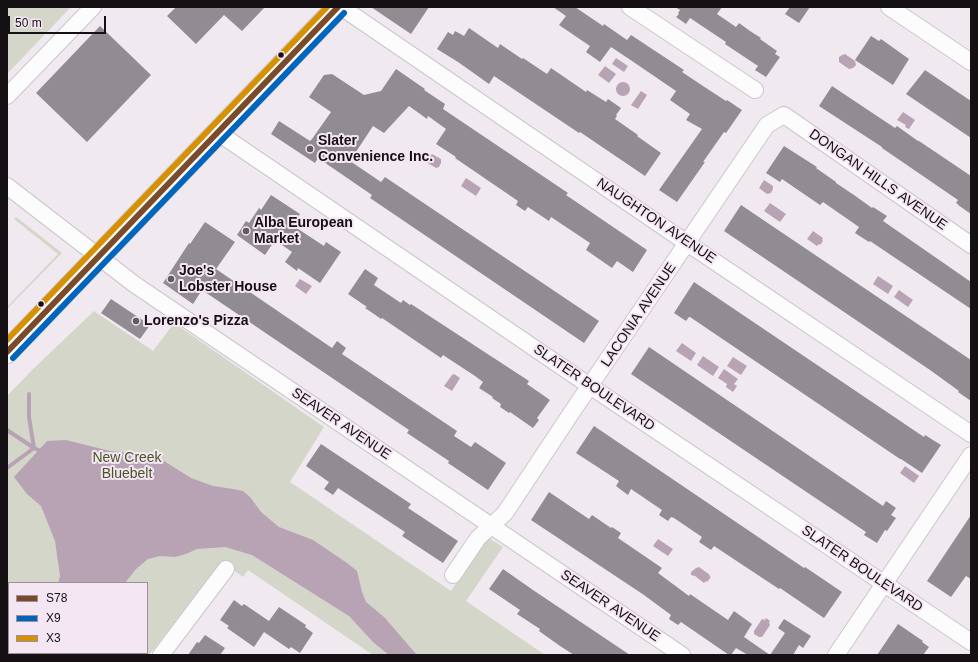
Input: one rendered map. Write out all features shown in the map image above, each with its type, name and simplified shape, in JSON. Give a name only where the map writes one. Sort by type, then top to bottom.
[{"type":"main road","points":[[11,348],[338,7]]},
{"type":"street","points":[[7,96],[93,7]]},
{"type":"street","name":"NAUGHTON AVENUE","points":[[341,7],[971,434]]},
{"type":"street","points":[[630,7],[755,90]]},
{"type":"street","points":[[889,7],[971,62]]},
{"type":"street","name":"LACONIA AVENUE","points":[[453,575],[478,538],[504,513],[688,243],[767,124],[784,115]]},
{"type":"street","name":"DONGAN HILLS AVENUE","points":[[784,115],[971,245]]},
{"type":"street","name":"SLATER BOULEVARD","points":[[217,132],[590,386],[971,642]]},
{"type":"street","name":"SEAVER AVENUE","points":[[7,186],[134,284],[682,655]]},
{"type":"street","points":[[836,655],[971,455]]},
{"type":"street","points":[[162,655],[226,569]]},
{"type":"green space","points":[[7,7],[71,7],[7,74]]},
{"type":"green space","points":[[16,217],[62,253],[7,309],[7,307],[58,254],[14,219]]},
{"type":"green space","name":"New Creek Bluebelt","points":[[94,311],[153,351],[174,323],[324,427],[290,482],[451,591],[485,538],[489,538],[503,547],[466,601],[545,655],[373,655],[248,570],[243,577],[224,563],[217,567],[149,655],[7,655],[7,396]]},
{"type":"shaded area","points":[[845,54],[855,61],[856,65],[853,68],[849,69],[839,62],[839,57]]},
{"type":"shaded area","points":[[616,58],[628,66],[624,72],[612,64]]},
{"type":"shaded area","points":[[605,66],[616,74],[609,83],[598,75]]},
{"type":"shaded area","points":[[620,82],[626,82],[630,86],[630,92],[626,96],[620,96],[616,92],[616,86]]},
{"type":"shaded area","points":[[641,91],[647,95],[638,109],[631,105]]},
{"type":"shaded area","points":[[903,112],[915,120],[909,129],[905,127],[906,125],[897,120]]},
{"type":"shaded area","points":[[424,153],[432,154],[441,159],[439,167],[436,168],[423,160],[422,157]]},
{"type":"shaded area","points":[[466,178],[481,188],[476,196],[461,186]]},
{"type":"shaded area","points":[[764,180],[773,186],[771,193],[767,194],[759,188]]},
{"type":"shaded area","points":[[770,203],[786,214],[780,222],[764,211]]},
{"type":"shaded area","points":[[813,231],[823,238],[820,245],[819,244],[817,246],[807,239]]},
{"type":"shaded area","points":[[878,276],[893,286],[888,294],[873,284]]},
{"type":"shaded area","points":[[300,279],[312,286],[306,294],[295,286]]},
{"type":"shaded area","points":[[899,290],[913,300],[908,307],[894,297]]},
{"type":"shaded area","points":[[682,343],[696,353],[691,361],[676,351]]},
{"type":"shaded area","points":[[703,356],[719,367],[713,376],[697,365]]},
{"type":"shaded area","points":[[733,357],[747,366],[741,375],[727,366]]},
{"type":"shaded area","points":[[724,369],[738,379],[734,384],[737,386],[733,392],[726,387],[727,384],[718,378]]},
{"type":"shaded area","points":[[454,374],[460,378],[452,391],[444,386]]},
{"type":"shaded area","points":[[66,440],[110,451],[143,454],[164,461],[191,478],[213,486],[243,491],[250,497],[261,512],[279,527],[313,540],[357,571],[366,602],[384,617],[417,655],[389,655],[374,643],[349,616],[252,555],[225,547],[197,549],[175,557],[160,556],[148,559],[136,569],[126,582],[58,582],[60,576],[55,541],[41,506],[27,494],[14,477],[47,441]]},
{"type":"shaded area","points":[[905,466],[919,476],[914,483],[900,473]]},
{"type":"shaded area","points":[[658,539],[673,549],[668,556],[653,546]]},
{"type":"shaded area","points":[[699,567],[710,575],[709,576],[711,577],[707,582],[706,581],[704,583],[695,576],[691,575],[691,572]]},
{"type":"shaded area","points":[[766,618],[770,621],[770,625],[762,637],[759,637],[754,634],[754,631],[762,619],[765,620]]},
{"type":"building","points":[[176,7],[265,7],[242,31],[224,15],[196,44],[167,16]]},
{"type":"building","points":[[371,7],[429,7],[411,34]]},
{"type":"building","points":[[553,7],[575,7],[627,40],[631,35],[684,70],[682,72],[742,110],[726,133],[724,132],[677,202],[659,190],[702,129],[686,120],[690,114],[670,100],[676,91],[611,47],[600,62],[586,52],[590,46],[559,25],[566,16]]},
{"type":"building","points":[[675,7],[722,7],[717,14],[736,27],[739,23],[761,38],[760,39],[777,51],[775,54],[780,57],[766,77],[755,70],[758,66],[690,18],[686,24],[676,17],[680,10]]},
{"type":"building","points":[[790,7],[810,7],[799,23],[785,14]]},
{"type":"building","points":[[100,26],[151,75],[87,142],[36,93]]},
{"type":"building","points":[[469,28],[498,48],[500,44],[547,74],[551,68],[586,92],[587,90],[606,102],[608,99],[621,108],[615,119],[661,153],[645,176],[494,76],[489,84],[437,49],[448,32],[453,35],[455,31],[464,36]]},
{"type":"building","points":[[871,36],[879,41],[881,39],[909,59],[893,85],[855,60]]},
{"type":"building","points":[[396,69],[445,104],[443,109],[568,193],[566,195],[647,250],[633,272],[617,261],[612,268],[586,250],[590,243],[551,217],[549,221],[528,207],[525,211],[516,205],[518,201],[436,144],[446,129],[428,116],[427,119],[409,106],[384,133],[373,126],[350,161],[381,182],[385,177],[599,321],[584,343],[370,198],[372,195],[318,158],[315,163],[271,134],[279,121],[310,141],[312,139],[331,112],[309,97],[324,75],[332,74],[364,95],[381,91]]},
{"type":"building","points":[[925,70],[971,101],[971,138],[906,94]]},
{"type":"building","points":[[832,86],[895,128],[897,126],[971,176],[971,214],[956,203],[958,200],[882,147],[819,106]]},
{"type":"building","points":[[784,146],[817,167],[816,168],[836,183],[872,208],[873,207],[887,216],[883,221],[971,282],[971,309],[870,241],[869,242],[855,233],[859,227],[823,202],[820,205],[782,179],[780,182],[766,173]]},
{"type":"building","points":[[271,195],[300,214],[292,225],[324,246],[326,242],[341,252],[320,283],[298,268],[297,271],[285,262],[292,252],[275,240],[265,255],[237,235],[246,221],[249,223],[259,208],[261,210]]},
{"type":"building","points":[[741,205],[971,360],[971,401],[930,370],[724,231]]},
{"type":"building","points":[[205,222],[235,242],[216,269],[332,348],[337,341],[346,348],[342,354],[457,431],[454,436],[471,447],[475,442],[506,463],[488,490],[448,463],[449,461],[407,433],[409,430],[202,290],[193,304],[163,283],[189,243],[190,244]]},
{"type":"building","points":[[365,269],[378,278],[374,285],[401,303],[403,300],[410,305],[411,304],[529,381],[527,384],[550,400],[537,418],[539,420],[533,428],[500,407],[501,404],[479,388],[483,382],[475,376],[443,355],[441,358],[365,308],[367,307],[348,294]]},
{"type":"building","points":[[694,282],[924,437],[925,435],[941,445],[922,473],[690,317],[686,321],[674,313]]},
{"type":"building","points":[[111,299],[150,325],[140,339],[101,313]]},
{"type":"building","points":[[649,347],[883,506],[886,501],[896,508],[891,515],[896,518],[887,531],[885,530],[877,543],[864,535],[866,532],[631,374]]},
{"type":"building","points":[[594,426],[842,592],[824,618],[714,546],[711,550],[699,542],[702,537],[674,518],[671,517],[668,521],[659,515],[662,510],[631,489],[628,495],[616,486],[619,481],[576,453]]},
{"type":"building","points":[[321,444],[411,504],[408,508],[458,541],[443,563],[402,536],[405,532],[338,488],[333,495],[324,489],[329,482],[306,466]]},
{"type":"building","points":[[549,492],[589,519],[592,515],[621,533],[618,538],[662,568],[658,573],[689,596],[690,594],[728,620],[734,611],[752,624],[744,637],[770,655],[748,655],[736,648],[731,655],[729,655],[681,622],[678,625],[669,619],[671,615],[644,595],[531,520]]},
{"type":"building","points":[[971,515],[971,579],[966,576],[951,597],[927,581]]},
{"type":"building","points":[[503,569],[630,655],[574,655],[560,646],[539,631],[540,629],[517,614],[520,610],[489,589]]},
{"type":"building","points":[[234,600],[242,606],[244,604],[269,621],[279,607],[306,625],[305,627],[313,633],[300,653],[291,647],[289,649],[264,632],[254,647],[227,628],[229,626],[220,620]]},
{"type":"building","points":[[784,619],[811,636],[803,648],[799,645],[793,655],[770,655],[785,633],[778,628]]},
{"type":"building","points":[[898,624],[923,641],[922,642],[929,647],[923,655],[877,655]]},
{"type":"building","points":[[205,635],[225,648],[220,655],[188,655],[197,642],[199,643]]},
{"type":"waterway","points":[[7,468],[34,448],[29,417],[29,394]]},
{"type":"waterway","points":[[7,430],[42,452]]},
{"type":"transit line","name":"X3","points":[[7,340],[327,7]]},
{"type":"transit line","name":"S78","points":[[7,352],[338,7]]},
{"type":"transit line","name":"X9","points":[[13,358],[344,13]]},
{"type":"place","name":"Slater Convenience Inc.","points":[[310,149]]},
{"type":"place","name":"Alba European Market","points":[[246,231]]},
{"type":"place","name":"Joe's Lobster House","points":[[171,279]]},
{"type":"place","name":"Lorenzo's Pizza","points":[[136,321]]}]
